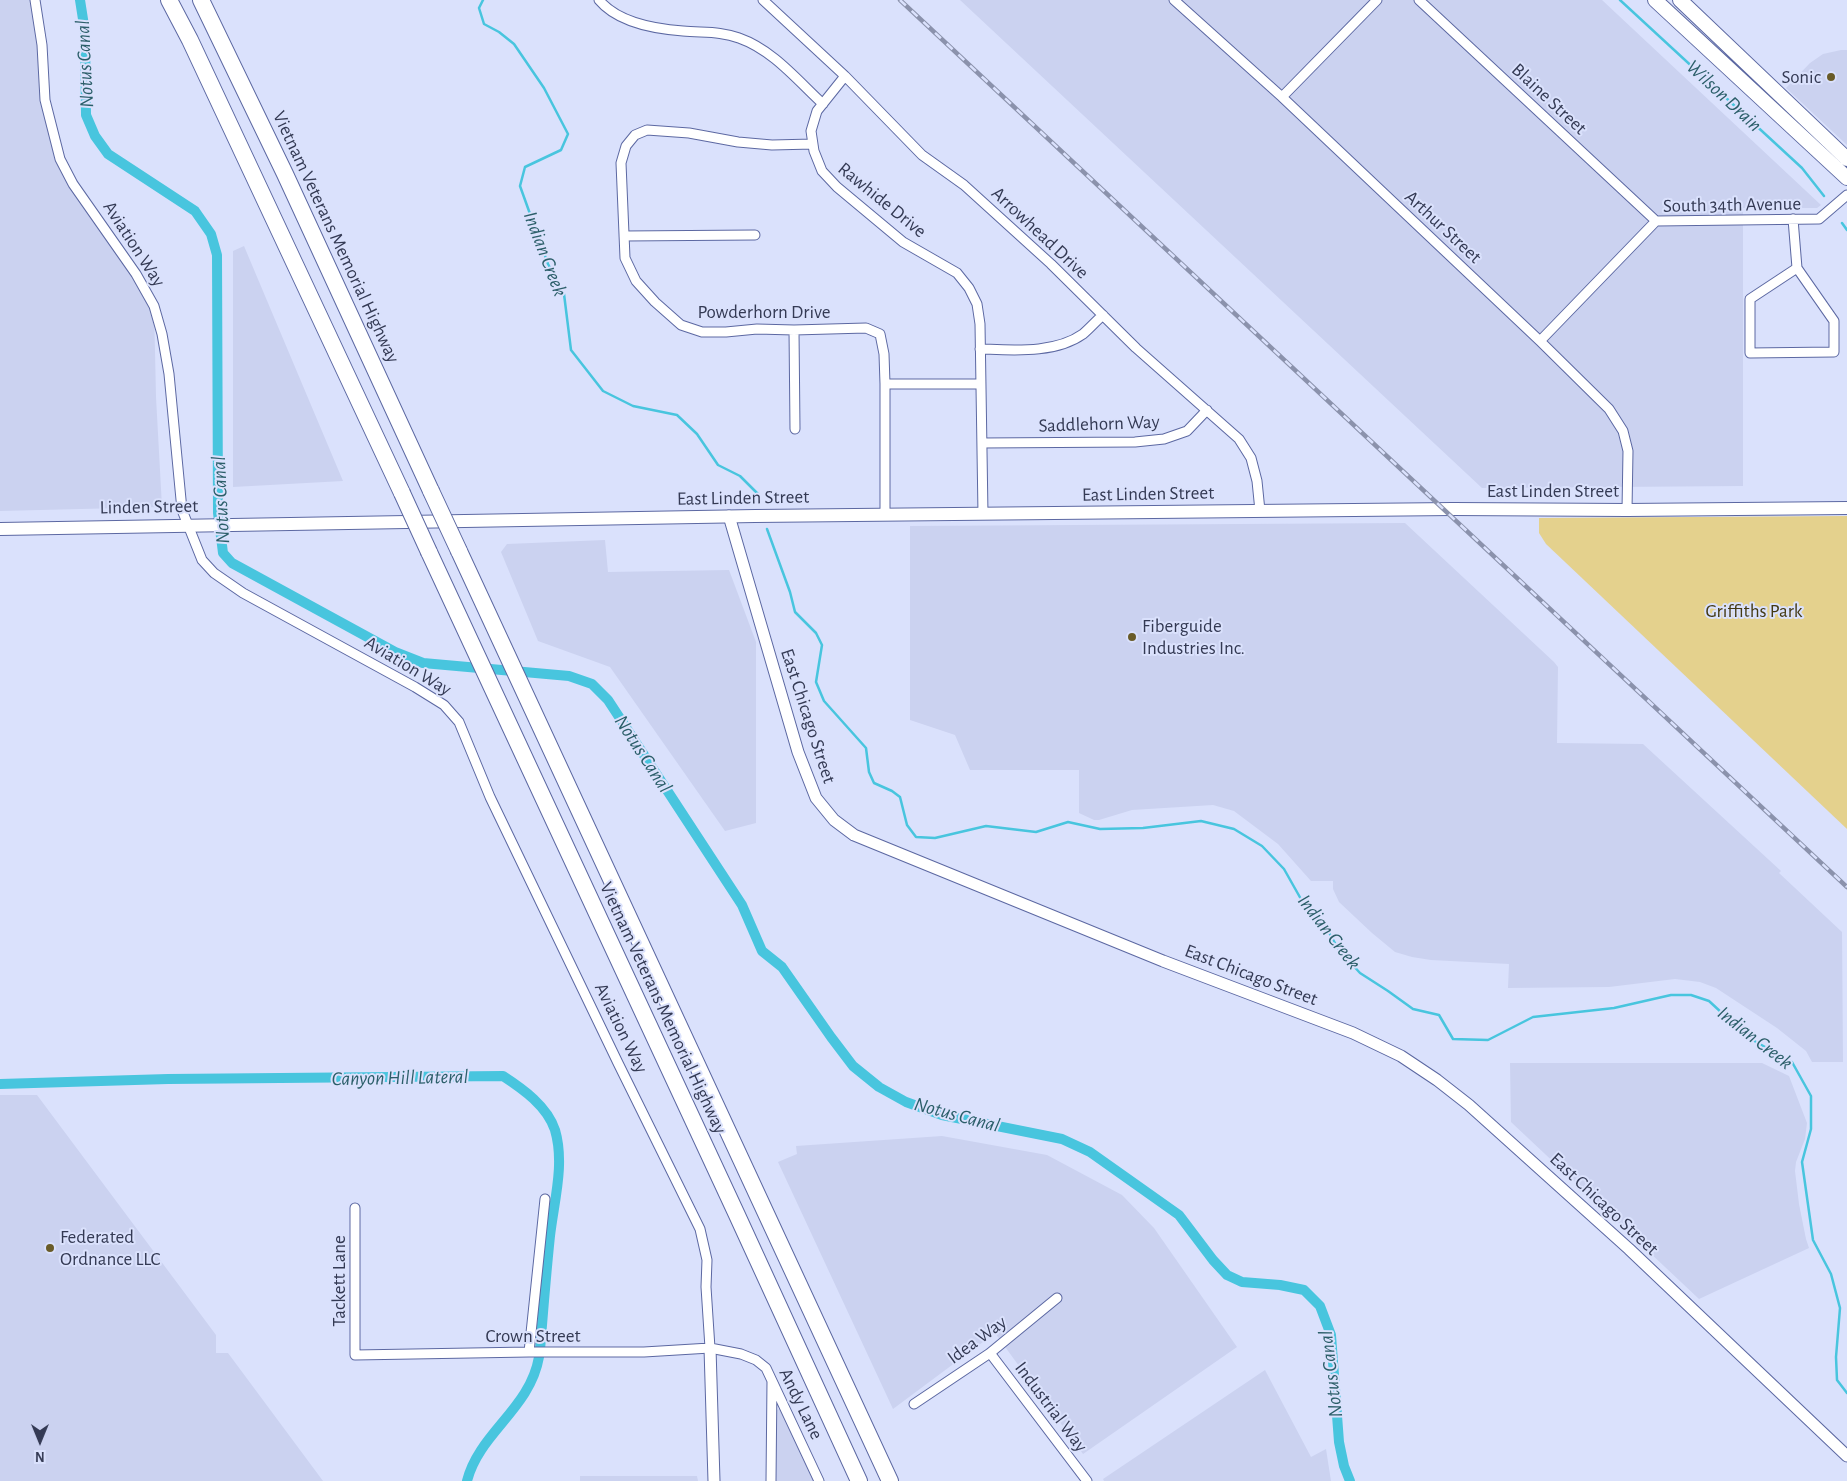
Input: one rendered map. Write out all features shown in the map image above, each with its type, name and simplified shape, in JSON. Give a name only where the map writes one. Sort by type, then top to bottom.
[{"type":"highway","name":"Vietnam Veterans Memorial Highway","points":[[169,0],[195,49],[402,493],[859,1481]]},
{"type":"highway","name":"Vietnam Veterans Memorial Highway","points":[[201,0],[285,174],[890,1481]]},
{"type":"main road","points":[[1655,0],[1847,178]]},
{"type":"main road","points":[[1680,0],[1847,159]]},
{"type":"main road","name":"East Linden Street","points":[[449,521],[729,516],[1453,509],[1847,508]]},
{"type":"main road","name":"Linden Street","points":[[0,529],[449,521]]},
{"type":"street","name":"Aviation Way","points":[[35,0],[42,45],[45,100],[60,159],[73,184],[136,274],[154,306],[162,334],[169,374],[182,510],[202,560],[227,583],[444,705],[459,722],[490,797],[618,1064],[700,1229],[707,1260],[706,1287],[714,1481]]},
{"type":"street","points":[[599,0],[606,8],[626,19],[653,28],[715,32],[740,38],[767,51],[823,104]]},
{"type":"street","name":"Arrowhead Drive","points":[[763,0],[845,76],[922,155],[971,192],[1051,264],[1136,348],[1239,438],[1251,458],[1257,481],[1260,511]]},
{"type":"street","name":"Arthur Street","points":[[1174,0],[1282,97],[1540,341],[1609,409],[1624,431],[1628,451],[1627,510]]},
{"type":"street","points":[[1282,97],[1376,0]]},
{"type":"street","name":"Blaine Street","points":[[1419,0],[1656,221]]},
{"type":"street","name":"Rawhide Drive","points":[[845,76],[817,111],[811,131],[814,151],[822,171],[837,187],[903,242],[957,273],[969,288],[977,304],[980,324],[983,514]]},
{"type":"street","name":"Powderhorn Drive","points":[[813,144],[772,145],[738,142],[690,133],[647,130],[635,136],[626,146],[621,163],[625,258],[636,280],[655,302],[681,325],[702,332],[757,329],[866,328],[880,334],[884,354],[885,384],[885,515]]},
{"type":"street","name":"South 34th Avenue","points":[[1540,341],[1656,221],[1819,219],[1847,196]]},
{"type":"street","points":[[1793,219],[1797,268],[1834,322],[1834,352],[1750,353],[1750,298],[1797,268]]},
{"type":"street","points":[[624,236],[755,235]]},
{"type":"street","points":[[980,349],[1030,349],[1060,345],[1082,334],[1103,315]]},
{"type":"street","points":[[794,330],[795,429]]},
{"type":"street","points":[[885,384],[981,384]]},
{"type":"street","name":"Saddlehorn Way","points":[[982,443],[1135,442],[1164,440],[1187,431],[1208,410]]},
{"type":"street","name":"East Chicago Street","points":[[729,516],[798,752],[816,798],[834,820],[851,834],[863,839],[1163,961],[1353,1033],[1401,1056],[1437,1080],[1476,1111],[1629,1249],[1847,1456]]},
{"type":"street","points":[[529,1352],[545,1199]]},
{"type":"street","name":"Tackett Lane","points":[[355,1208],[355,1355]]},
{"type":"street","name":"Idea Way","points":[[914,1404],[990,1353],[1056,1298]]},
{"type":"street","name":"Crown Street","points":[[355,1355],[644,1352],[710,1348]]},
{"type":"street","name":"Andy Lane","points":[[710,1348],[741,1354],[756,1360],[766,1368],[820,1481]]},
{"type":"street","name":"Industrial Way","points":[[990,1353],[1087,1481]]},
{"type":"street","points":[[771,1481],[772,1379]]},
{"type":"shaded area","points":[[0,0],[35,0],[45,100],[60,159],[154,306],[156,397],[162,507],[0,511]]},
{"type":"shaded area","points":[[960,0],[1602,0],[1821,205],[1817,208],[1743,208],[1743,486],[1482,488]]},
{"type":"shaded area","points":[[1847,50],[1847,145],[1786,88],[1810,63],[1823,54]]},
{"type":"shaded area","points":[[244,246],[343,481],[233,487],[233,251]]},
{"type":"shaded area","points":[[1405,523],[1558,667],[1557,743],[1643,744],[1781,871],[1779,873],[1842,932],[1843,1062],[1812,1062],[1806,1051],[1777,1028],[1716,988],[1700,982],[1675,979],[1609,987],[1508,988],[1509,964],[1431,960],[1395,952],[1339,902],[1333,889],[1333,881],[1311,881],[1278,844],[1234,811],[1213,805],[1132,810],[1094,820],[1079,813],[1079,770],[970,770],[955,735],[910,720],[910,526]]},
{"type":"shaded area","points":[[605,540],[608,572],[729,570],[756,642],[756,823],[725,831],[610,667],[538,641],[501,552],[507,544]]},
{"type":"shaded area","points":[[1510,1063],[1762,1063],[1789,1076],[1807,1123],[1805,1139],[1796,1162],[1795,1171],[1799,1204],[1809,1248],[1699,1299],[1511,1122]]},
{"type":"shaded area","points":[[0,1095],[37,1095],[216,1335],[216,1353],[228,1353],[323,1481],[0,1481]]},
{"type":"shaded area","points":[[942,1136],[1047,1155],[1122,1195],[1154,1228],[1237,1347],[1083,1454],[995,1333],[893,1409],[778,1162],[797,1154],[796,1146]]},
{"type":"shaded area","points":[[1265,1370],[1311,1457],[1326,1449],[1331,1481],[1104,1481],[1103,1479]]},
{"type":"shaded area","points":[[780,1409],[813,1481],[776,1481],[776,1410]]},
{"type":"shaded area","points":[[580,1476],[697,1476],[698,1481],[580,1481]]},
{"type":"green space","name":"Griffiths Park","points":[[1847,516],[1847,829],[1546,544],[1539,533],[1539,518]]},
{"type":"waterway","name":"Notus Canal","points":[[80,0],[85,32],[86,115],[95,136],[108,154],[195,211],[211,234],[217,255],[218,513],[223,553],[232,563],[395,652],[423,663],[569,676],[592,684],[608,700],[742,905],[762,951],[782,967],[853,1066],[879,1087],[906,1102],[942,1115],[1062,1139],[1090,1152],[1179,1215],[1213,1260],[1227,1275],[1242,1282],[1280,1285],[1304,1290],[1320,1306],[1331,1335],[1339,1442],[1344,1466],[1350,1481]]},
{"type":"waterway","name":"Indian Creek","points":[[483,0],[479,8],[484,24],[499,32],[514,44],[544,88],[568,134],[561,150],[525,167],[520,186],[548,264],[564,294],[571,350],[603,391],[633,406],[677,415],[697,434],[718,465],[740,476],[758,494]]},
{"type":"waterway","name":"Wilson Drain","points":[[1620,0],[1802,168],[1824,196]]},
{"type":"waterway","name":"Wilson Drain","points":[[1842,223],[1847,230]]},
{"type":"waterway","name":"Indian Creek","points":[[767,529],[790,592],[795,612],[816,633],[822,645],[816,682],[824,701],[866,748],[869,772],[874,783],[900,797],[907,825],[916,837],[935,838],[986,826],[1036,832],[1068,822],[1100,829],[1143,828],[1201,821],[1234,829],[1262,846],[1284,869],[1306,908],[1324,924],[1339,950],[1360,973],[1413,1009],[1439,1015],[1453,1039],[1488,1040],[1533,1017],[1614,1008],[1671,995],[1691,995],[1709,1001],[1749,1038],[1792,1062],[1811,1096],[1811,1129],[1802,1162],[1813,1240],[1831,1274],[1840,1308],[1836,1357],[1837,1380],[1847,1393]]},
{"type":"waterway","name":"Canyon Hill Lateral","points":[[0,1084],[168,1079],[503,1076],[526,1092],[546,1113],[555,1130],[558,1143],[558,1183],[550,1236],[540,1350]]},
{"type":"waterway","name":"Canyon Hill Lateral","points":[[467,1481],[473,1464],[482,1449],[526,1392],[534,1375],[539,1357]]},
{"type":"railway","points":[[900,0],[1847,887]]},
{"type":"place","name":"Sonic","points":[[1831,77]]},
{"type":"place","name":"Fiberguide Industries Inc.","points":[[1132,637]]},
{"type":"place","name":"Federated Ordnance LLC","points":[[50,1248]]}]
